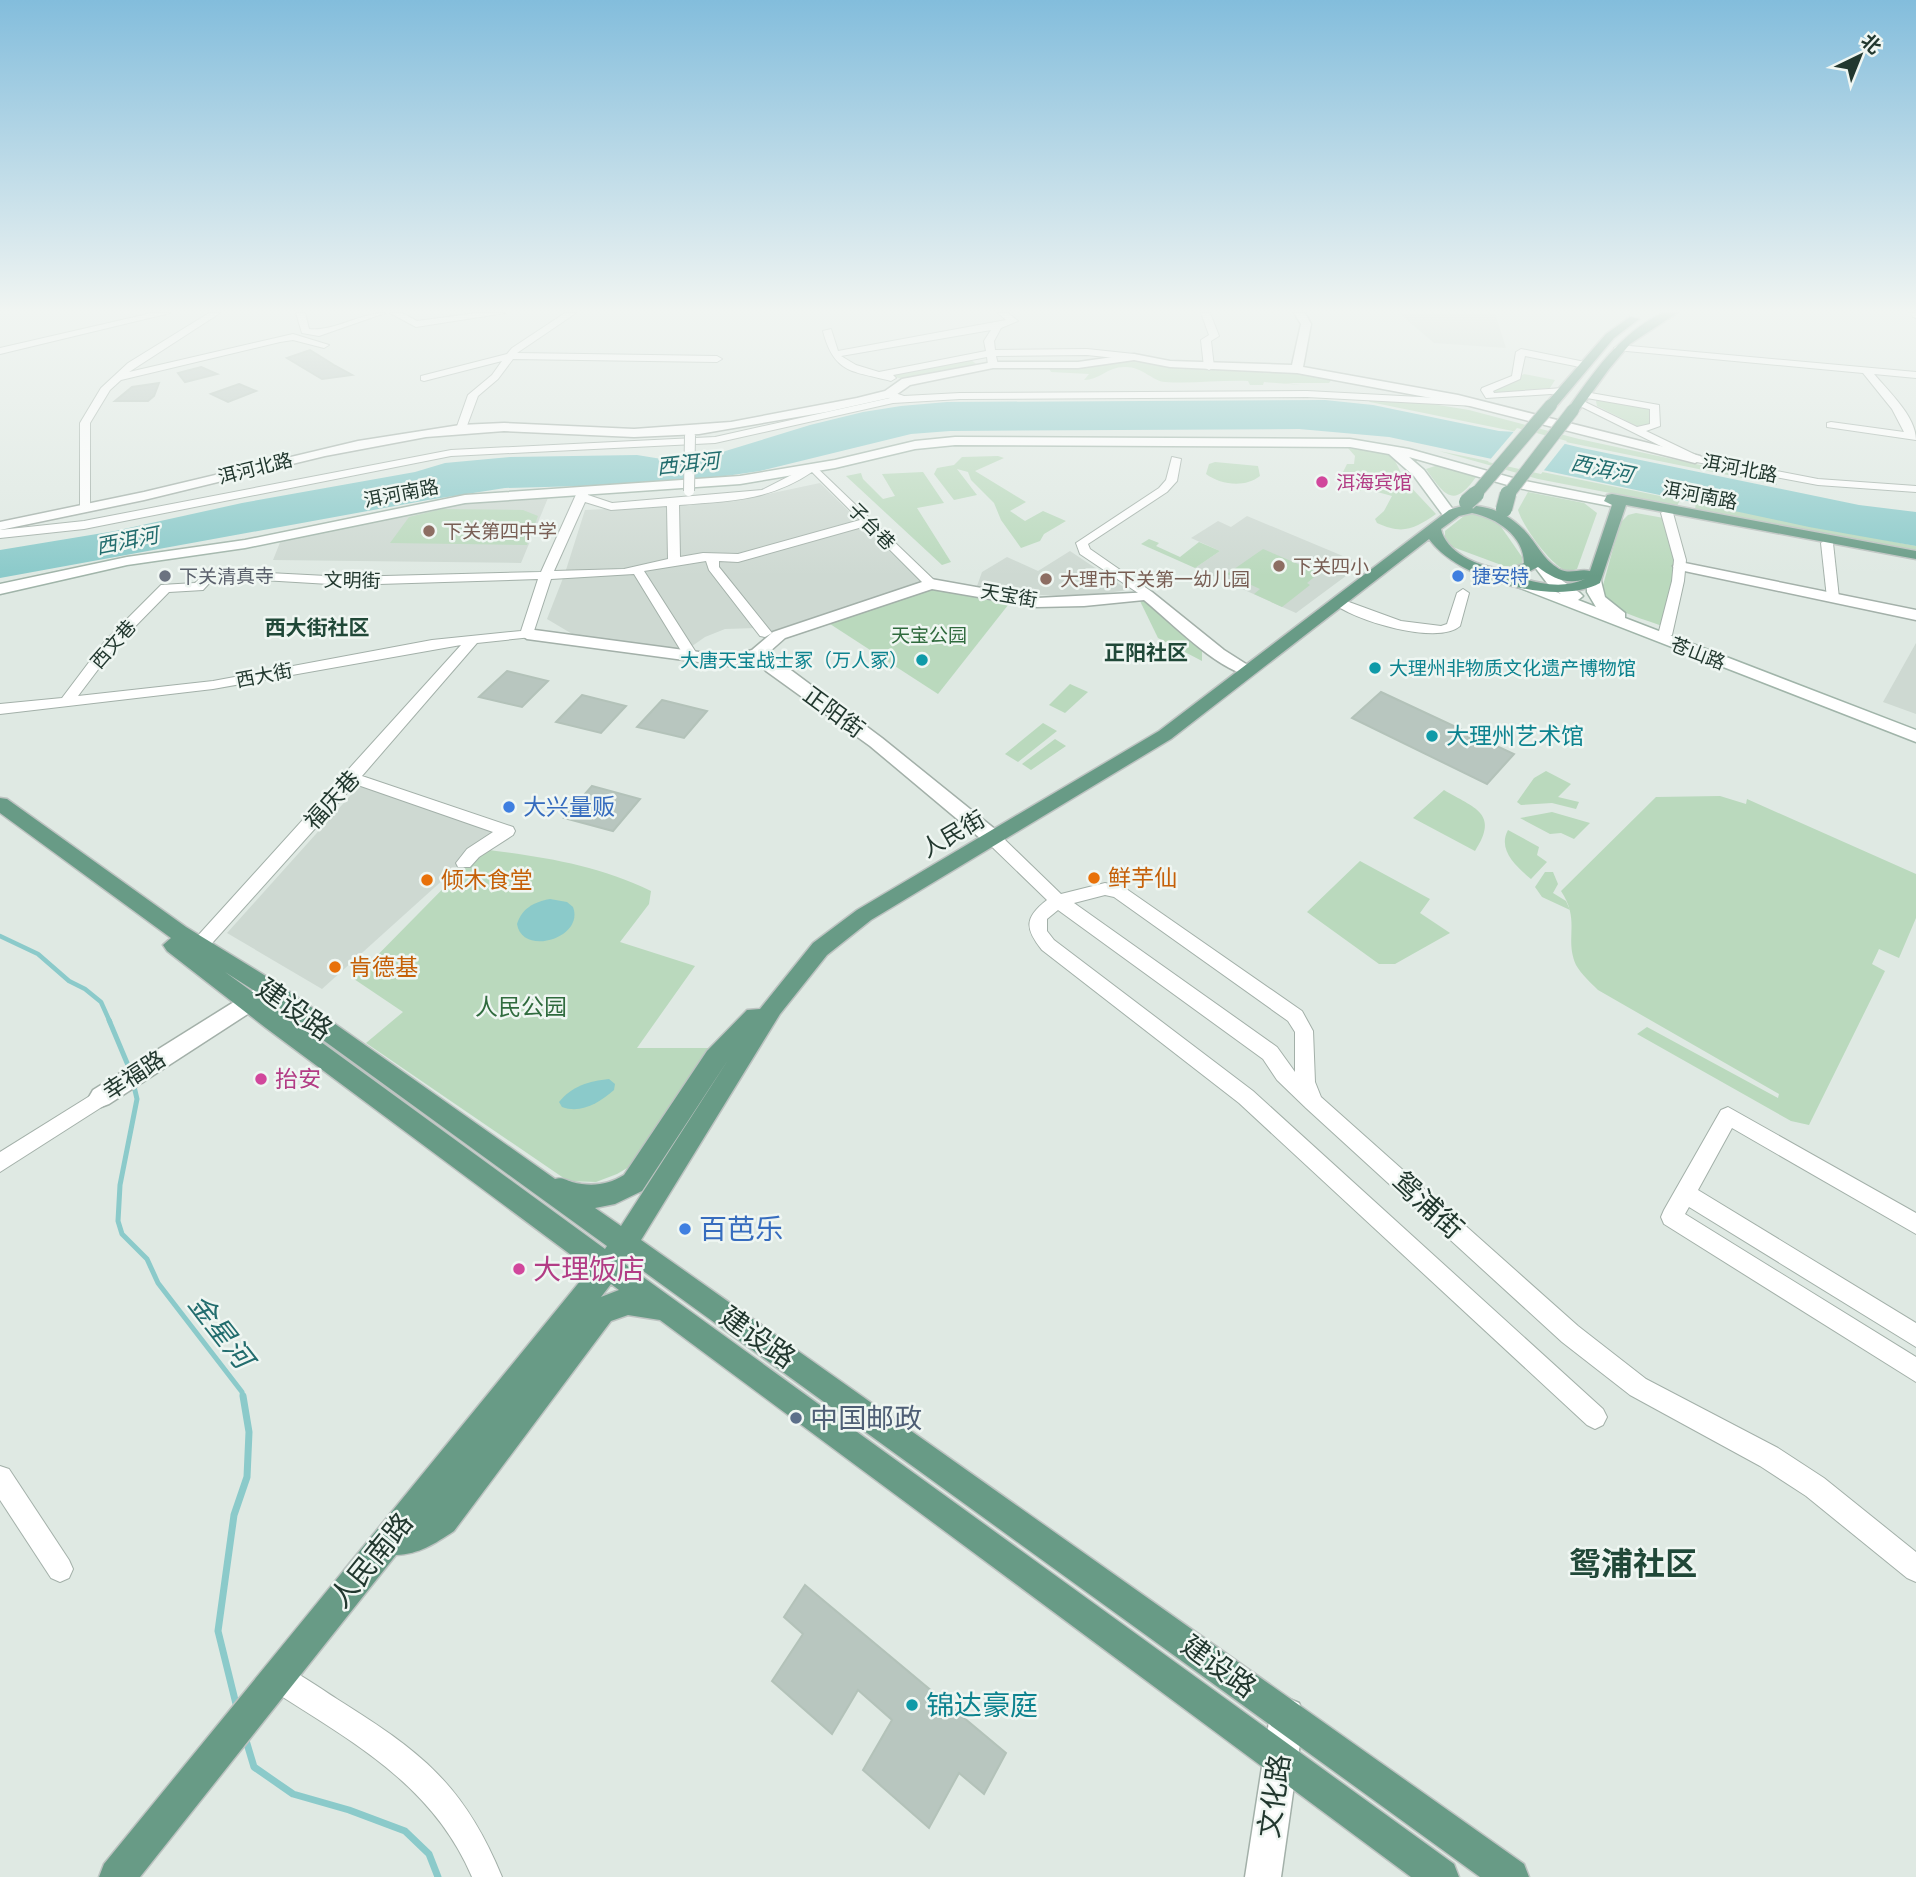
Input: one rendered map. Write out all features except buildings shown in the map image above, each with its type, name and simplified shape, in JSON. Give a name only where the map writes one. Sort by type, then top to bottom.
[{"type":"main road","name":"人民街","points":[[617,1255],[761,1024],[796,975],[820,949],[846,927],[1155,742],[1467,502],[1485,486],[1555,401]]},
{"type":"main road","points":[[1579,403],[1508,495],[1504,509],[1532,554],[1547,567],[1564,576],[1574,577],[1584,575],[1590,566],[1615,501]]},
{"type":"main road","points":[[1515,581],[1563,589],[1581,587],[1595,580],[1615,501]]},
{"type":"main road","name":"洱河南路","points":[[1615,501],[1827,543],[1916,557]]},
{"type":"main road","name":"洱河南路","points":[[1615,501],[1916,557]]},
{"type":"main road","points":[[1450,515],[1464,509],[1479,510],[1501,518],[1513,527]]},
{"type":"main road","points":[[1434,528],[1438,544],[1454,557]]},
{"type":"main road","points":[[1398,556],[1424,551],[1454,557],[1502,573],[1521,572],[1532,565],[1532,554]]},
{"type":"main road","name":"苍山路","points":[[1482,568],[1515,581]]},
{"type":"main road","name":"建设路","points":[[0,804],[194,951]]},
{"type":"main road","name":"建设路","points":[[0,817],[259,996],[617,1255],[1287,1715],[1511,1877]]},
{"type":"main road","points":[[536,1179],[585,1197],[609,1195],[633,1183],[715,1058],[778,990],[796,975]]},
{"type":"main road","name":"建设路","points":[[259,996],[536,1179],[617,1255],[672,1313],[1440,1877]]},
{"type":"main road","name":"人民南路","points":[[117,1877],[617,1255]]},
{"type":"main road","points":[[387,1540],[414,1539],[443,1520],[601,1312],[617,1303],[634,1301],[672,1313]]},
{"type":"street","points":[[84,510],[85,423],[100,401]]},
{"type":"street","points":[[461,429],[471,401]]},
{"type":"street","name":"洱河北路","points":[[0,526],[84,510],[300,457],[461,429],[540,428],[690,434],[747,426],[873,401]]},
{"type":"street","points":[[0,534],[130,517],[251,490],[450,453],[715,440],[876,401]]},
{"type":"street","points":[[1430,401],[1475,403]]},
{"type":"street","name":"洱河北路","points":[[1465,401],[1695,459],[1818,482],[1916,489]]},
{"type":"street","points":[[1891,401],[1914,437]]},
{"type":"street","points":[[1579,403],[1695,459]]},
{"type":"street","points":[[1579,403],[1655,407],[1655,426],[1636,430]]},
{"type":"street","points":[[1831,425],[1914,437]]},
{"type":"street","points":[[538,449],[635,433]]},
{"type":"street","points":[[689,496],[690,434]]},
{"type":"street","name":"洱河南路","points":[[0,589],[127,561],[245,544],[465,499],[583,494],[730,481],[813,467],[915,445],[968,441],[1307,442],[1390,447],[1615,501]]},
{"type":"street","points":[[1390,447],[1413,468],[1412,472],[1435,504],[1450,515]]},
{"type":"street","name":"洱河南路","points":[[1390,447],[1518,484],[1615,501]]},
{"type":"street","points":[[1177,459],[1171,481],[1163,490],[1082,543],[1084,551],[1147,594],[1218,653],[1249,671]]},
{"type":"street","points":[[1413,468],[1422,462],[1453,460]]},
{"type":"street","points":[[758,653],[729,661],[527,634],[545,574],[583,494],[611,507],[673,502],[689,496],[764,493],[792,481],[813,467]]},
{"type":"street","name":"子台巷","points":[[813,467],[931,584]]},
{"type":"street","points":[[673,502],[674,563]]},
{"type":"street","points":[[1665,635],[1680,566],[1679,550],[1667,513]]},
{"type":"street","points":[[545,574],[624,573],[674,563],[738,558],[867,522]]},
{"type":"street","points":[[0,541],[33,537],[57,528]]},
{"type":"street","points":[[1827,543],[1833,598]]},
{"type":"street","points":[[1532,554],[1546,574],[1563,589],[1627,620]]},
{"type":"street","points":[[712,558],[713,567],[765,633]]},
{"type":"street","points":[[1680,566],[1916,615]]},
{"type":"street","points":[[636,569],[690,654]]},
{"type":"street","name":"文明街","points":[[165,587],[199,587],[212,573],[346,581],[465,579],[545,574]]},
{"type":"street","points":[[1595,580],[1594,592],[1601,604],[1627,620]]},
{"type":"street","name":"苍山路","points":[[1515,581],[1916,736]]},
{"type":"street","name":"天宝街","points":[[758,653],[779,635],[931,584],[950,584],[1023,601],[1068,602],[1147,594]]},
{"type":"street","name":"西文巷","points":[[65,703],[110,644],[165,587]]},
{"type":"street","points":[[1338,602],[1377,619],[1443,631],[1453,626],[1463,593]]},
{"type":"street","name":"苍山路","points":[[1627,620],[1916,729]]},
{"type":"street","name":"西大街","points":[[0,709],[213,685],[432,644],[527,634]]},
{"type":"street","name":"福庆巷","points":[[194,951],[352,778],[472,640]]},
{"type":"street","name":"正阳街","points":[[758,653],[772,667],[876,742],[994,839]]},
{"type":"street","points":[[352,778],[507,831],[473,853],[464,863]]},
{"type":"street","points":[[994,839],[1059,901]]},
{"type":"street","points":[[1313,1102],[1305,1082],[1304,1031],[1295,1016],[1119,892],[1105,889],[1059,901],[1037,920],[1040,936],[1048,945],[1246,1097],[1594,1417]]},
{"type":"street","name":"鸳浦街","points":[[1059,901],[1270,1053],[1284,1074],[1313,1102],[1570,1334],[1638,1387],[1769,1457],[1815,1487],[1916,1569]]},
{"type":"street","name":"幸福路","points":[[0,1163],[259,996]]},
{"type":"street","points":[[1916,1224],[1728,1116],[1672,1217],[1916,1370]]},
{"type":"street","points":[[1685,1194],[1916,1336]]},
{"type":"street","points":[[0,1478],[60,1569]]},
{"type":"street","points":[[277,1677],[390,1752],[427,1780],[467,1829],[487,1877]]},
{"type":"street","name":"文化路","points":[[1263,1877],[1287,1715]]},
{"type":"shaded area","points":[[820,483],[923,584],[769,632],[756,628],[725,629],[705,637],[685,651],[584,641],[547,619],[585,510],[754,497]]},
{"type":"shaded area","name":"下关第四中学","points":[[548,498],[521,563],[273,560],[281,540],[459,504]]},
{"type":"shaded area","name":"下关四小","points":[[1247,516],[1362,564],[1296,613],[1195,568],[1220,551],[1191,538],[1218,521],[1231,527]]},
{"type":"shaded area","name":"大理市下关第一幼儿园","points":[[1070,551],[1128,590],[1077,597],[1025,594],[977,586],[982,572],[1007,557],[1038,571]]},
{"type":"shaded area","points":[[1916,643],[1916,714],[1883,702]]},
{"type":"shaded area","points":[[359,786],[496,832],[322,989],[227,933]]},
{"type":"green space","points":[[1596,401],[1653,407],[1654,422],[1639,427],[1597,406]]},
{"type":"green space","points":[[1370,402],[1426,403],[1469,410],[1579,439],[1775,481],[1777,485]]},
{"type":"green space","points":[[1348,448],[1386,453],[1395,461],[1406,482],[1436,514],[1408,529],[1394,529],[1377,523],[1375,519],[1384,511],[1392,496],[1370,490],[1356,491],[1343,472],[1347,464],[1354,464],[1355,456]]},
{"type":"green space","points":[[1439,451],[1680,500],[1677,506],[1538,479]]},
{"type":"green space","points":[[962,457],[1004,458],[975,471],[1026,502],[1010,511],[1025,521],[1043,511],[1066,521],[1044,534],[1040,541],[1021,548],[1001,520],[994,503],[971,480],[968,472],[957,469],[977,495],[954,500],[934,474],[937,468],[954,465]]},
{"type":"green space","points":[[1215,462],[1258,466],[1260,476],[1240,484],[1219,481],[1206,474],[1209,464]]},
{"type":"green space","points":[[1438,465],[1476,477],[1461,493],[1449,495],[1426,469]]},
{"type":"green space","points":[[923,472],[944,503],[917,508],[951,562],[942,565],[846,476],[861,473],[863,479],[883,499],[895,496],[882,474]]},
{"type":"green space","points":[[1528,492],[1584,503],[1597,513],[1577,569],[1568,572],[1561,568],[1532,536],[1518,510]]},
{"type":"green space","points":[[1696,503],[1916,546],[1916,551],[1695,509]]},
{"type":"green space","points":[[442,509],[523,510],[538,516],[527,545],[390,543],[409,517]]},
{"type":"green space","points":[[1469,512],[1497,521],[1522,557],[1522,566],[1504,566],[1450,546],[1445,541],[1445,531]]},
{"type":"green space","points":[[1636,513],[1664,518],[1676,564],[1662,626],[1618,609],[1605,597],[1602,589],[1620,523],[1628,515]]},
{"type":"green space","points":[[1149,539],[1159,543],[1156,546],[1180,557],[1199,542],[1220,551],[1195,568],[1141,544]]},
{"type":"green space","points":[[1263,549],[1319,573],[1307,583],[1310,585],[1282,607],[1254,594],[1260,589],[1227,574]]},
{"type":"green space","name":"天宝公园","points":[[932,586],[1012,600],[938,694],[827,622]]},
{"type":"green space","points":[[1140,601],[1149,601],[1202,646],[1202,661],[1158,638]]},
{"type":"green space","points":[[1070,684],[1088,692],[1065,713],[1049,705]]},
{"type":"green space","points":[[1043,723],[1057,731],[1018,762],[1005,754]]},
{"type":"green space","points":[[1055,739],[1066,746],[1031,770],[1022,764]]},
{"type":"green space","points":[[1546,771],[1571,784],[1558,797],[1579,802],[1576,809],[1552,803],[1521,805],[1517,802],[1534,778]]},
{"type":"green space","points":[[1444,790],[1474,807],[1484,820],[1485,828],[1475,851],[1413,818]]},
{"type":"green space","points":[[1720,796],[1746,804],[1747,799],[1916,874],[1916,918],[1899,958],[1879,949],[1872,964],[1885,971],[1809,1125],[1791,1121],[1637,1034],[1647,1027],[1778,1098],[1779,1094],[1598,990],[1578,968],[1573,955],[1570,911],[1561,891],[1656,797]]},
{"type":"green space","points":[[1552,812],[1590,823],[1574,839],[1561,833],[1550,834],[1520,818]]},
{"type":"green space","points":[[1508,830],[1539,847],[1537,855],[1547,862],[1531,879],[1507,851],[1505,837]]},
{"type":"green space","name":"人民公园","points":[[482,849],[589,868],[651,891],[649,904],[620,942],[695,966],[637,1048],[715,1048],[639,1161],[596,1182],[568,1181],[366,1043],[403,1012],[354,979]]},
{"type":"green space","points":[[1360,861],[1430,899],[1420,913],[1450,933],[1395,964],[1379,964],[1307,912]]},
{"type":"green space","points":[[1545,872],[1553,872],[1558,884],[1553,893],[1566,901],[1570,910],[1542,897],[1535,887]]},
{"type":"water","name":"西洱河","points":[[1331,401],[1373,405],[1499,431],[1516,432],[1859,505],[1916,512],[1916,546],[1809,527],[1389,437],[1299,429],[950,431],[911,434],[760,471],[705,479],[655,484],[505,488],[0,578],[0,550],[115,531],[242,503],[415,472],[445,463],[510,457],[637,455],[674,461],[719,453],[863,412],[947,402]]},
{"type":"water","points":[[550,899],[567,902],[573,907],[574,918],[570,927],[551,940],[530,940],[521,934],[517,924],[519,918],[529,907]]},
{"type":"water","points":[[609,1079],[615,1084],[614,1090],[590,1106],[569,1109],[562,1107],[559,1102],[581,1085]]},
{"type":"pier","points":[[1517,428],[1567,441],[1541,474],[1488,462]]},
{"type":"waterway","name":"金星河","points":[[0,936],[38,954],[69,981],[85,989],[101,1002],[110,1022]]},
{"type":"waterway","name":"金星河","points":[[109,1020],[130,1070]]},
{"type":"waterway","name":"金星河","points":[[133,1082],[137,1099],[120,1185],[118,1221],[122,1234],[147,1259],[158,1283],[242,1392],[243,1398]]},
{"type":"waterway","name":"金星河","points":[[237,1708],[218,1631],[234,1515],[247,1477],[249,1432],[243,1396]]},
{"type":"waterway","name":"金星河","points":[[245,1737],[254,1767],[293,1794],[349,1810],[405,1831],[429,1854],[438,1877]]},
{"type":"place","name":"洱海宾馆","points":[[1322,482]]},
{"type":"place","name":"下关第四中学","points":[[429,531]]},
{"type":"place","name":"下关四小","points":[[1279,566]]},
{"type":"place","name":"下关清真寺","points":[[165,576]]},
{"type":"place","name":"捷安特","points":[[1458,576]]},
{"type":"place","name":"大理市下关第一幼儿园","points":[[1046,579]]},
{"type":"place","name":"大唐天宝战士冢（万人冢）","points":[[922,660]]},
{"type":"place","name":"大理州非物质文化遗产博物馆","points":[[1375,668]]},
{"type":"place","name":"大理州艺术馆","points":[[1432,736]]},
{"type":"place","name":"大兴量贩","points":[[509,807]]},
{"type":"place","name":"鲜芋仙","points":[[1094,878]]},
{"type":"place","name":"倾木食堂","points":[[427,880]]},
{"type":"place","name":"肯德基","points":[[335,967]]},
{"type":"place","name":"抬安","points":[[261,1079]]},
{"type":"place","name":"百芭乐","points":[[685,1229]]},
{"type":"place","name":"大理饭店","points":[[519,1269]]},
{"type":"place","name":"中国邮政","points":[[796,1418]]},
{"type":"place","name":"锦达豪庭","points":[[912,1705]]},
{"type":"district","name":"西大街社区","points":[[317,628]]},
{"type":"district","name":"正阳社区","points":[[1146,653]]},
{"type":"district","name":"鸳浦社区","points":[[1633,1564]]}]
